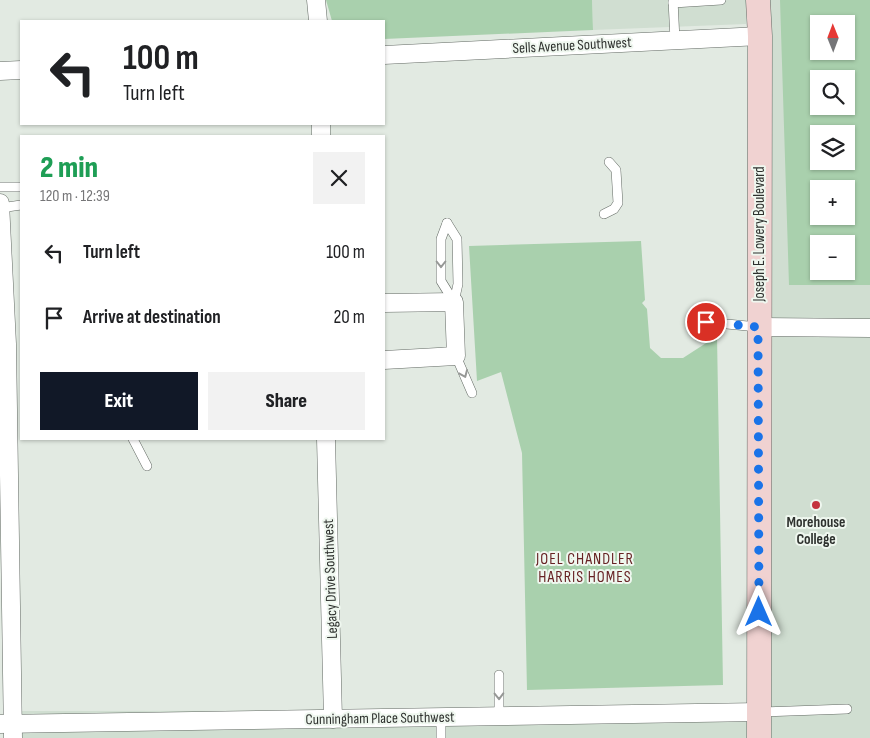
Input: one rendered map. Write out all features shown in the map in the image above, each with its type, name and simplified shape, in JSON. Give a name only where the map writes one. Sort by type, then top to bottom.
[{"type":"main road","name":"Joseph E. Lowery Boulevard","points":[[758,0],[760,36],[758,327],[759,738]]},
{"type":"street","points":[[316,0],[318,20]]},
{"type":"street","name":"Sells Avenue Southwest","points":[[385,54],[760,36]]},
{"type":"street","points":[[0,71],[20,70]]},
{"type":"street","points":[[0,203],[14,344],[4,505],[8,728]]},
{"type":"street","points":[[385,303],[454,302],[456,356],[385,360]]},
{"type":"street","points":[[758,327],[870,328]]},
{"type":"street","name":"Legacy Drive Southwest","points":[[326,440],[333,719]]},
{"type":"street","name":"Cunningham Place Southwest","points":[[8,728],[333,719],[759,712]]},
{"type":"lane","points":[[675,40],[673,2],[720,0]]},
{"type":"lane","points":[[604,214],[614,209],[618,204],[616,170],[609,162]]},
{"type":"lane","points":[[0,187],[20,187]]},
{"type":"lane","points":[[0,208],[20,205]]},
{"type":"lane","points":[[447,223],[457,239],[458,284],[454,302],[441,281],[441,238],[447,223]]},
{"type":"lane","points":[[706,322],[758,327]]},
{"type":"lane","points":[[456,356],[472,393]]},
{"type":"lane","points":[[134,440],[147,466]]},
{"type":"lane","points":[[499,675],[499,716]]},
{"type":"lane","points":[[759,712],[848,708]]},
{"type":"lane","points":[[441,717],[441,738]]},
{"type":"shaded area","points":[[592,0],[746,0],[746,24],[593,30]]},
{"type":"shaded area","name":"Morehouse College","points":[[756,0],[870,0],[870,738],[20,738],[20,711],[751,710]]},
{"type":"green space","points":[[326,0],[592,0],[593,30],[385,39],[385,20],[332,20]]},
{"type":"green space","points":[[780,0],[870,0],[870,285],[789,285]]},
{"type":"green space","points":[[641,241],[645,300],[642,303],[647,309],[650,348],[661,358],[683,358],[717,336],[723,685],[527,690],[522,453],[501,372],[477,381],[469,246]]},
{"type":"place","name":"Morehouse College","points":[[816,505]]},
{"type":"district","name":"JOEL CHANDLER HARRIS HOMES","points":[[585,567]]},
{"type":"route","points":[[706,322],[758,327],[759,612]]}]
